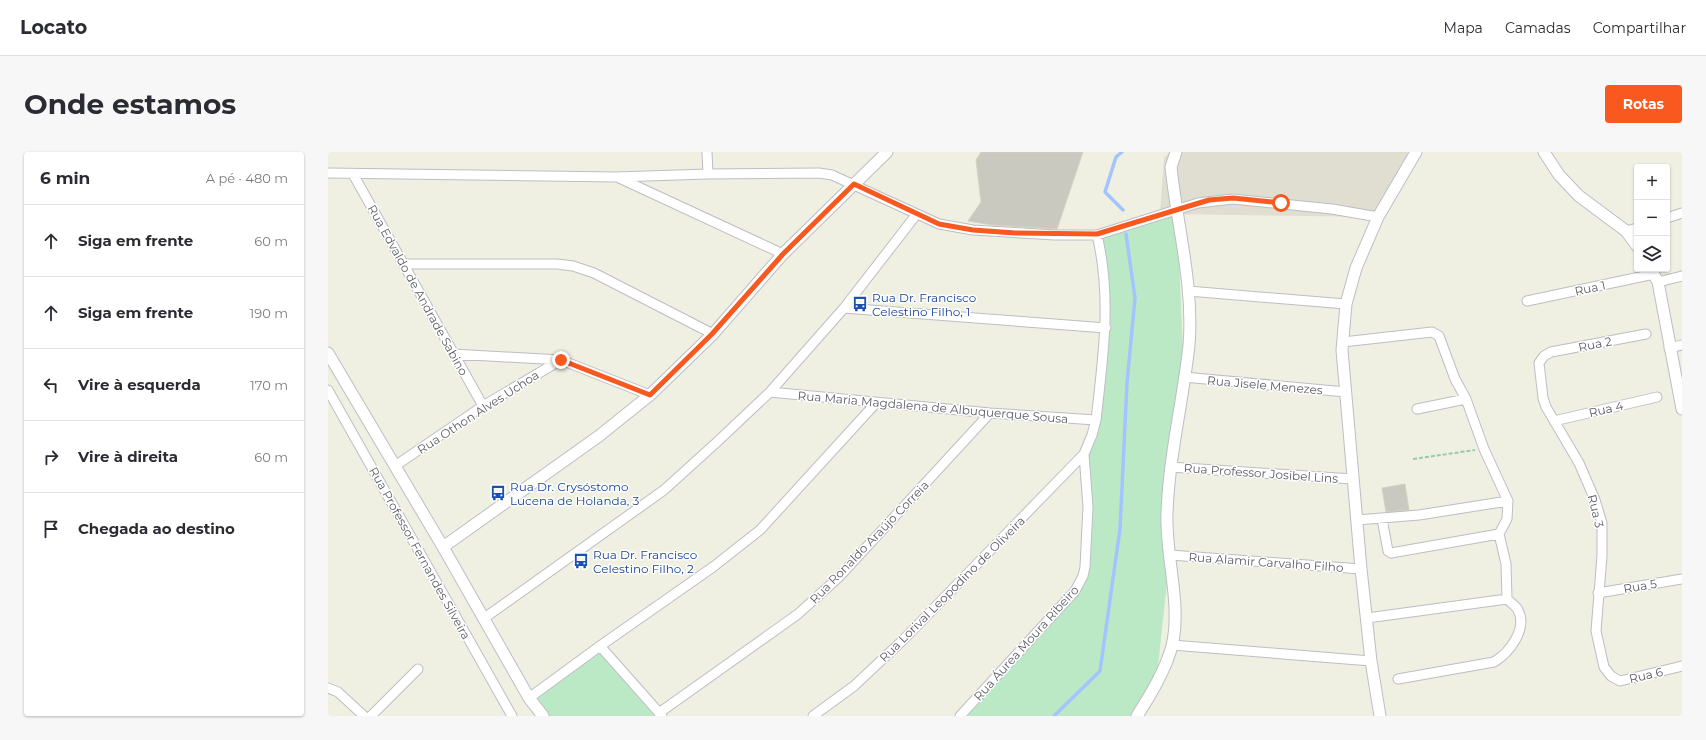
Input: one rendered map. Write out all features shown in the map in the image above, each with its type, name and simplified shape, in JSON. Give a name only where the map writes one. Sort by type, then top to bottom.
[{"type":"street","points":[[707,152],[708,174]]},
{"type":"street","points":[[444,547],[599,436],[650,395],[712,334],[783,254],[887,152]]},
{"type":"street","points":[[1139,715],[1156,686],[1172,645],[1174,620],[1166,515],[1170,467],[1189,345],[1188,291],[1171,167],[1176,152]]},
{"type":"street","points":[[1380,716],[1371,661],[1361,569],[1342,342],[1346,304],[1356,268],[1378,217],[1416,152]]},
{"type":"street","points":[[1544,152],[1559,175],[1579,196],[1626,231],[1634,242]]},
{"type":"street","points":[[328,173],[616,177],[708,174],[832,175],[939,224],[973,230],[1055,235],[1097,234],[1209,200],[1233,198],[1332,209],[1378,217]]},
{"type":"street","name":"Rua Edvaldo de Andrade Sabino","points":[[353,174],[483,406]]},
{"type":"street","points":[[616,177],[783,254]]},
{"type":"street","points":[[1670,217],[1682,213]]},
{"type":"street","points":[[483,619],[664,490],[770,392],[844,308],[916,214]]},
{"type":"street","points":[[1626,231],[1634,229]]},
{"type":"street","name":"Rua Áurea Moura Ribeiro","points":[[960,716],[1075,591],[1083,576],[1088,507],[1084,454],[1092,435],[1096,420],[1106,328],[1105,276],[1097,234]]},
{"type":"street","points":[[403,264],[557,264],[573,266],[594,273],[712,334]]},
{"type":"street","points":[[1654,275],[1669,348],[1679,374],[1682,409]]},
{"type":"street","name":"Rua 1","points":[[1527,301],[1654,275],[1682,276]]},
{"type":"street","points":[[1188,291],[1346,304]]},
{"type":"street","points":[[844,308],[1106,328]]},
{"type":"street","points":[[1342,342],[1432,332],[1436,333],[1439,336],[1455,379],[1466,399],[1484,449],[1508,501],[1507,519],[1499,534],[1506,564],[1507,598],[1518,609],[1519,628],[1517,637],[1502,657],[1494,662],[1398,679]]},
{"type":"street","name":"Rua 2","points":[[1544,356],[1551,352],[1646,334]]},
{"type":"street","points":[[1669,348],[1682,344]]},
{"type":"street","points":[[328,353],[444,547],[483,619],[529,698],[543,716]]},
{"type":"street","points":[[453,354],[561,360],[650,395]]},
{"type":"street","name":"Rua 3","points":[[1544,356],[1539,363],[1543,398],[1546,407],[1579,463],[1595,500],[1602,523],[1602,556],[1596,631],[1604,667],[1611,676]]},
{"type":"street","name":"Rua Othon Alves Uchoa","points":[[395,466],[483,406],[561,360]]},
{"type":"street","name":"Rua Jisele Menezes","points":[[1184,377],[1346,392]]},
{"type":"street","name":"Rua Professor Fernandes Silveira","points":[[328,390],[512,716]]},
{"type":"street","name":"Rua Maria Magdalena de Albuquerque Sousa","points":[[770,392],[990,413],[1096,420]]},
{"type":"street","name":"Rua 4","points":[[1554,421],[1657,397]]},
{"type":"street","points":[[1417,410],[1466,399]]},
{"type":"street","points":[[529,698],[713,567],[760,530],[876,403]]},
{"type":"street","name":"Rua Ronaldo Araújo Correia","points":[[660,715],[798,614],[814,600],[839,577],[990,413]]},
{"type":"street","name":"Rua Lorival Leopodino de Oliveira","points":[[813,716],[854,686],[903,640],[1084,454]]},
{"type":"street","name":"Rua Professor Josibel Lins","points":[[1170,467],[1353,479]]},
{"type":"street","points":[[1357,520],[1419,515],[1508,501]]},
{"type":"street","points":[[1382,519],[1388,551],[1391,553],[1499,534]]},
{"type":"street","name":"Rua Alamir Carvalho Filho","points":[[1170,555],[1361,569]]},
{"type":"street","name":"Rua 5","points":[[1598,593],[1682,579]]},
{"type":"street","points":[[1367,618],[1507,598]]},
{"type":"street","points":[[1172,645],[1371,661]]},
{"type":"street","points":[[600,646],[660,715]]},
{"type":"street","name":"Rua 6","points":[[1611,676],[1620,681],[1682,666]]},
{"type":"street","points":[[371,716],[418,669]]},
{"type":"street","points":[[328,688],[338,692],[364,716]]},
{"type":"path","points":[[1413,459],[1484,449]]},
{"type":"shaded area","points":[[1170,152],[1415,152],[1378,217],[1160,214],[1164,158]]},
{"type":"green space","points":[[1177,209],[1184,377],[1170,467],[1170,555],[1156,685],[1131,716],[960,716],[1075,591],[1085,567],[1084,454],[1096,420],[1106,328],[1097,235]]},
{"type":"green space","points":[[600,646],[662,716],[543,716],[529,698]]},
{"type":"building","points":[[981,152],[1083,152],[1057,229],[992,225],[968,221],[981,202],[976,160]]},
{"type":"building","points":[[1405,484],[1409,510],[1386,512],[1382,488]]},
{"type":"waterway","points":[[1122,152],[1116,157],[1105,192],[1123,210]]},
{"type":"waterway","points":[[1054,716],[1100,671],[1120,529],[1127,383],[1135,298],[1126,234]]},
{"type":"place","name":"Rua Dr. Francisco Celestino Filho, 1","points":[[860,304]]},
{"type":"place","name":"Rua Dr. Crysóstomo Lucena de Holanda, 3","points":[[498,493]]},
{"type":"place","name":"Rua Dr. Francisco Celestino Filho, 2","points":[[581,561]]},
{"type":"route","points":[[561,360],[650,395],[712,334],[783,254],[854,184],[916,214],[939,224],[953,228],[1055,235],[1097,234],[1209,200],[1233,198],[1281,203]]}]
